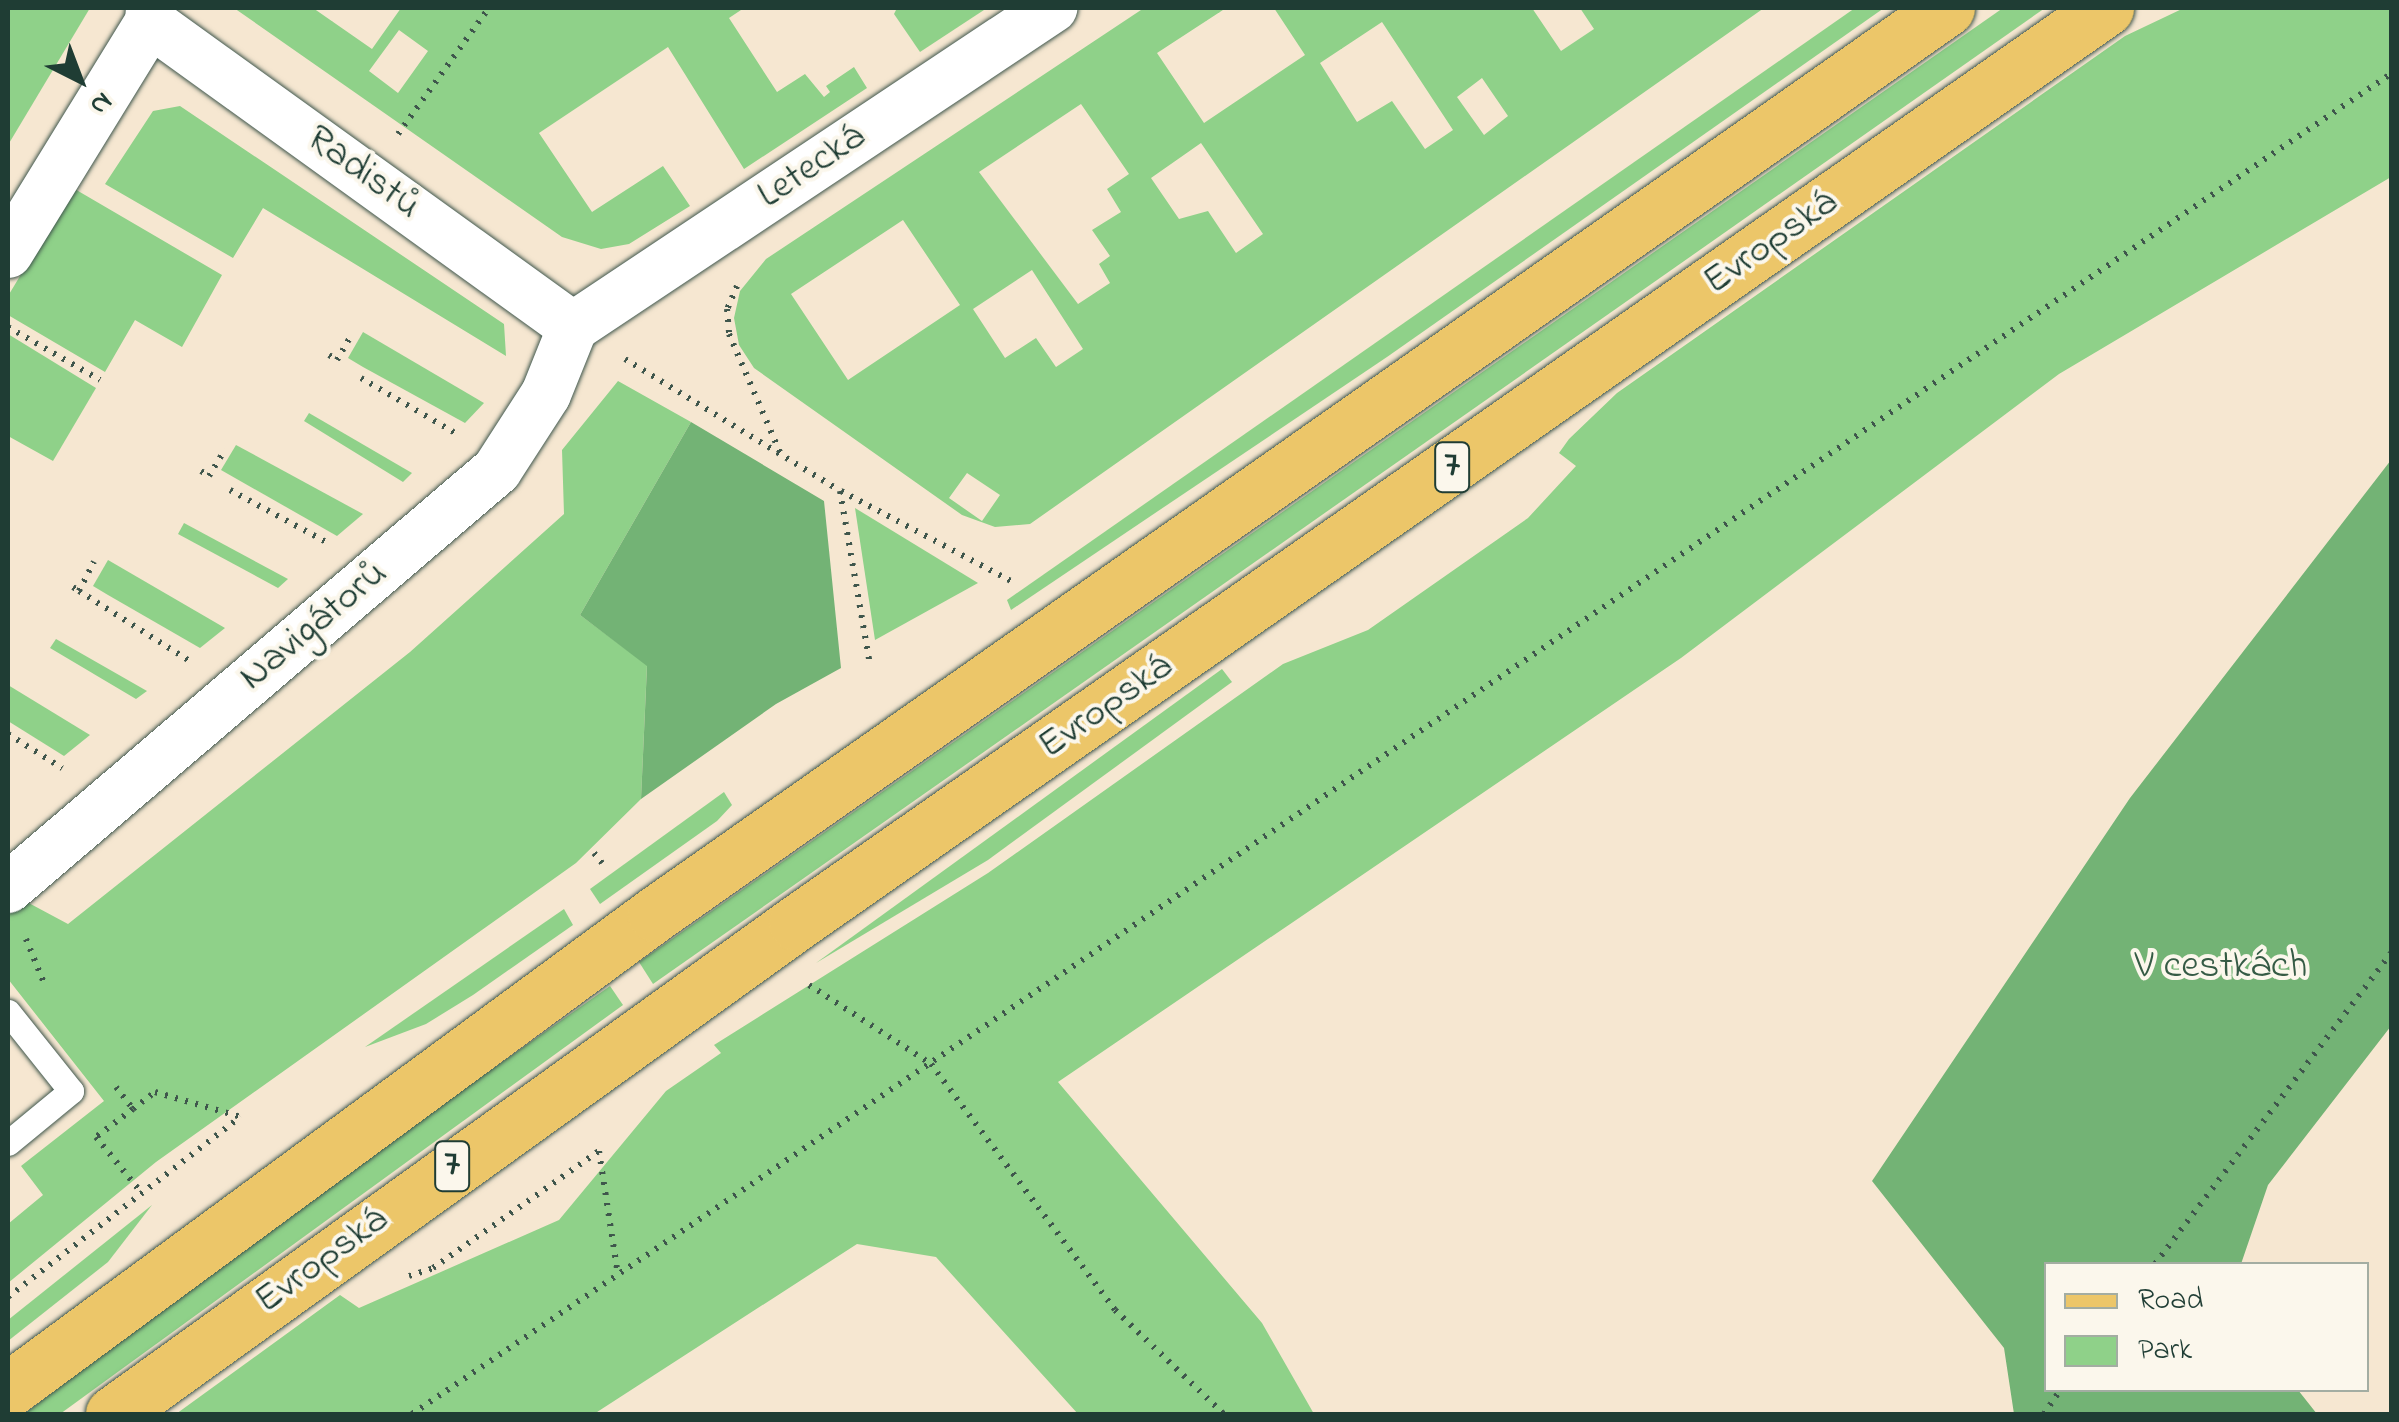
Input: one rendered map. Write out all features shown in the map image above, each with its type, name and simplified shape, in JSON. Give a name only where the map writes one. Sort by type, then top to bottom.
[{"type":"main road","name":"7","points":[[8,1390],[654,914],[1948,8]]},
{"type":"main road","name":"Evropská","points":[[113,1414],[796,923],[2106,8]]},
{"type":"street","name":"Letecká","points":[[573,327],[1052,8]]},
{"type":"street","name":"Radistů","points":[[151,15],[573,327]]},
{"type":"street","points":[[8,253],[151,15]]},
{"type":"street","name":"Navigátorů","points":[[8,888],[497,470],[546,394],[573,327]]},
{"type":"lane","points":[[8,1012],[70,1092],[8,1143]]},
{"type":"path","points":[[367,175],[490,8]]},
{"type":"path","points":[[412,1414],[2392,73]]},
{"type":"path","points":[[744,271],[726,308],[729,334],[781,454]]},
{"type":"path","points":[[8,327],[100,380]]},
{"type":"path","points":[[573,327],[840,491],[1010,581]]},
{"type":"path","points":[[330,356],[337,360],[352,334]]},
{"type":"path","points":[[361,378],[467,440]]},
{"type":"path","points":[[201,471],[209,476],[224,448]]},
{"type":"path","points":[[230,490],[336,547]]},
{"type":"path","points":[[840,491],[870,664]]},
{"type":"path","points":[[94,562],[76,589],[193,664]]},
{"type":"path","points":[[8,734],[63,769]]},
{"type":"path","points":[[594,853],[602,863]]},
{"type":"path","points":[[2156,1262],[2392,952]]},
{"type":"path","points":[[42,978],[48,993]]},
{"type":"path","points":[[802,980],[930,1064],[1115,1310],[1224,1414]]},
{"type":"path","points":[[110,1080],[132,1109]]},
{"type":"path","points":[[8,1297],[241,1117],[156,1092],[132,1109],[96,1137],[140,1192]]},
{"type":"path","points":[[433,1268],[598,1151],[618,1274]]},
{"type":"path","points":[[2044,1414],[2059,1392]]},
{"type":"green space","points":[[8,8],[90,8],[8,145]]},
{"type":"green space","points":[[234,8],[313,8],[372,49],[401,8],[744,8],[729,18],[777,92],[805,74],[824,97],[830,92],[826,86],[854,67],[867,88],[744,169],[668,47],[539,133],[592,212],[663,166],[690,206],[629,244],[601,249],[562,237]],"holes":[[[399,30],[428,51],[398,93],[369,71]]]},
{"type":"green space","points":[[897,8],[987,8],[920,52],[894,14]]},
{"type":"green space","points":[[1144,8],[1226,8],[1157,53],[1204,123],[1305,55],[1274,8],[1532,8],[1561,51],[1594,29],[1580,8],[1764,8],[1030,524],[995,527],[962,515],[754,368],[739,345],[734,318],[740,291],[766,259]],"holes":[[[1382,22],[1453,130],[1425,149],[1392,101],[1357,122],[1320,63]],[[1482,78],[1508,116],[1484,135],[1457,97]],[[1081,104],[1129,174],[1107,189],[1121,212],[1092,230],[1110,256],[1099,264],[1110,283],[1078,304],[979,172]],[[1201,143],[1263,234],[1236,253],[1208,211],[1179,219],[1151,178]],[[903,220],[960,305],[848,380],[791,294]],[[1032,270],[1083,349],[1056,367],[1036,338],[1005,358],[973,309]],[[967,473],[1000,495],[982,521],[949,498]]]},
{"type":"green space","points":[[1855,8],[1884,8],[1387,357],[1011,610],[1007,600]]},
{"type":"green space","points":[[2003,8],[2045,8],[653,984],[639,962]]},
{"type":"green space","points":[[2184,8],[2391,8],[2391,177],[2059,374],[1681,658],[1058,1082],[1262,1323],[1314,1414],[1078,1414],[936,1257],[857,1244],[594,1414],[176,1414],[340,1295],[359,1308],[559,1220],[666,1091],[721,1053],[714,1045],[988,873],[1283,664],[1368,630],[1528,518],[1576,466],[1559,453],[1617,393],[2125,36]]},
{"type":"green space","points":[[180,106],[504,324],[506,356],[263,208],[233,258],[105,184],[153,111]]},
{"type":"green space","points":[[73,188],[222,275],[182,347],[135,320],[105,372],[8,315],[8,296]]},
{"type":"green space","points":[[363,332],[484,403],[465,423],[363,367],[348,358]]},
{"type":"green space","points":[[8,334],[96,388],[53,461],[8,436]]},
{"type":"green space","points":[[618,381],[691,422],[580,615],[647,665],[641,799],[576,863],[156,1162],[8,1283],[8,1224],[43,1195],[21,1166],[104,1101],[8,979],[8,915],[25,901],[68,924],[410,652],[564,514],[562,450]]},
{"type":"green space","points":[[309,413],[412,473],[403,482],[304,421]]},
{"type":"green space","points":[[691,422],[824,501],[841,668],[776,704],[641,799],[647,666],[580,615]]},
{"type":"green space","points":[[236,445],[363,514],[337,536],[221,470]]},
{"type":"green space","name":"V cestkách","points":[[2391,460],[2391,1026],[2268,1185],[2242,1262],[2044,1262],[2044,1392],[2300,1392],[2317,1414],[2014,1414],[2004,1348],[1872,1181],[2130,798]]},
{"type":"green space","points":[[855,508],[978,583],[875,640]]},
{"type":"green space","points":[[184,523],[288,579],[278,588],[178,534]]},
{"type":"green space","points":[[108,560],[225,628],[200,648],[108,595],[93,586]]},
{"type":"green space","points":[[56,639],[147,691],[136,699],[50,648]]},
{"type":"green space","points":[[1222,669],[1232,682],[988,860],[816,963]]},
{"type":"green space","points":[[8,685],[90,735],[64,756],[8,721]]},
{"type":"green space","points":[[724,792],[732,805],[717,821],[600,904],[590,889]]},
{"type":"green space","points":[[564,909],[573,925],[473,995],[426,1024],[365,1047]]},
{"type":"green space","points":[[610,986],[623,1005],[60,1414],[24,1414],[304,1202]]},
{"type":"green space","points":[[152,1205],[108,1262],[8,1341],[8,1320]]}]
